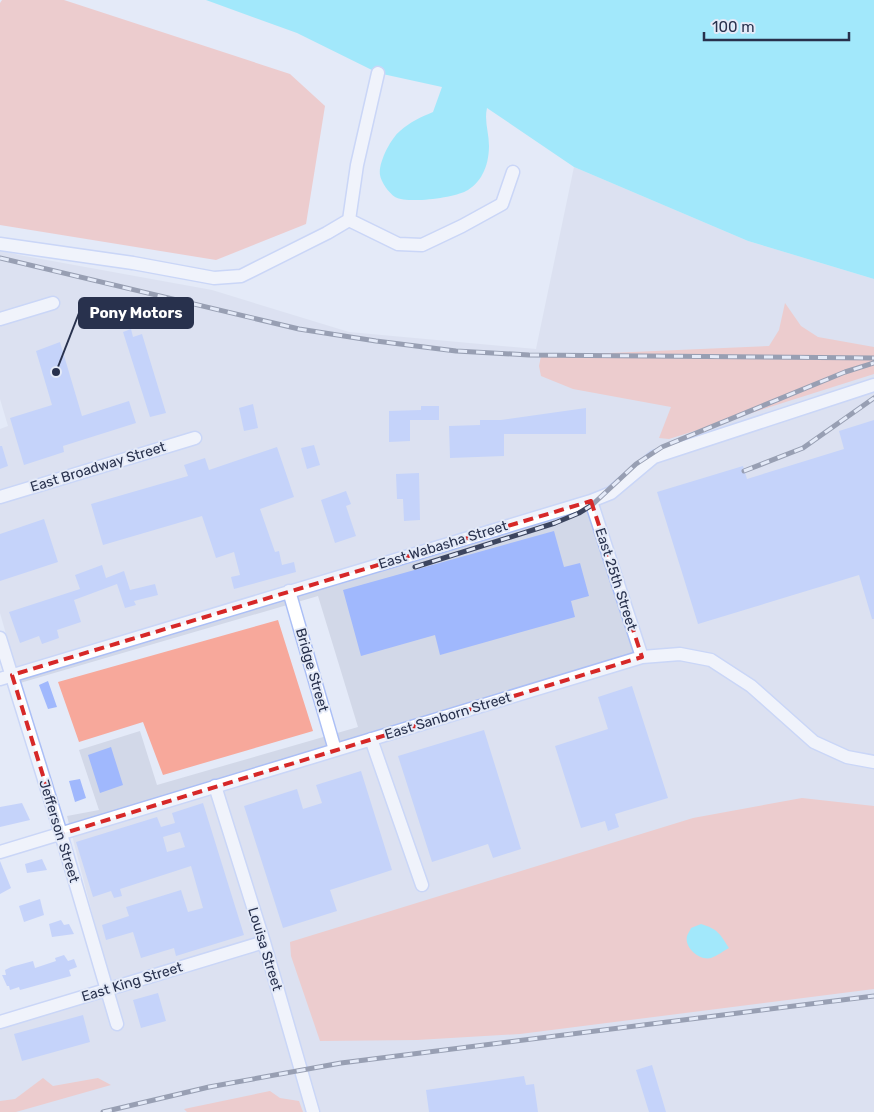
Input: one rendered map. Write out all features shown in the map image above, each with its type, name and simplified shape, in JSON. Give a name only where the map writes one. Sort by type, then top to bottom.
[{"type":"street","points":[[349,220],[357,165],[378,73]]},
{"type":"street","points":[[349,220],[398,244],[422,245],[502,204],[513,172]]},
{"type":"street","points":[[0,244],[133,263],[214,278],[241,276],[349,220]]},
{"type":"street","points":[[0,319],[53,303]]},
{"type":"street","name":"East Wabasha Street","points":[[6,677],[591,501],[611,493],[654,458],[874,385]]},
{"type":"street","name":"East Broadway Street","points":[[0,497],[195,438]]},
{"type":"street","name":"East 25th Street","points":[[591,501],[642,657]]},
{"type":"street","name":"Bridge Street","points":[[289,591],[335,750]]},
{"type":"street","name":"Jefferson Street","points":[[0,638],[6,677],[61,834],[117,1024]]},
{"type":"street","name":"East Sanborn Street","points":[[0,852],[642,657],[680,654],[711,660],[751,686],[814,742],[847,757],[874,762]]},
{"type":"street","points":[[371,739],[422,885]]},
{"type":"street","name":"Louisa Street","points":[[215,786],[264,942],[313,1112]]},
{"type":"street","name":"East King Street","points":[[0,1022],[264,942]]},
{"type":"highlighted area","points":[[591,501],[642,657],[61,834],[12,675]]},
{"type":"shaded area","points":[[2,0],[64,0],[290,74],[325,106],[306,224],[216,260],[0,225],[0,3]]},
{"type":"shaded area","points":[[574,167],[748,241],[874,279],[874,1112],[0,1112],[0,1029],[113,994],[67,816],[99,810],[79,750],[140,731],[157,785],[358,727],[318,596],[20,683],[0,613],[0,429],[8,426],[0,399],[0,250],[212,290],[349,332],[536,349]]},
{"type":"shaded area","points":[[785,303],[801,326],[818,337],[874,347],[874,374],[669,439],[659,438],[671,407],[573,389],[541,376],[539,366],[541,356],[769,346],[779,330]]},
{"type":"shaded area","points":[[278,620],[313,731],[163,775],[143,722],[79,742],[58,682]]},
{"type":"shaded area","points":[[802,798],[874,806],[874,989],[520,1034],[417,1040],[320,1041],[291,956],[290,942],[693,818]]},
{"type":"shaded area","points":[[43,1078],[53,1086],[98,1078],[111,1085],[16,1112],[0,1112],[0,1101],[15,1099]]},
{"type":"shaded area","points":[[270,1091],[280,1098],[299,1101],[303,1112],[187,1112],[184,1109]]},
{"type":"water","points":[[206,0],[874,0],[874,279],[748,241],[574,167],[487,108],[488,157],[484,172],[475,184],[460,194],[441,198],[410,200],[395,197],[390,193],[380,175],[383,158],[396,134],[416,120],[433,112],[442,87],[378,73],[297,33]]},
{"type":"water","points":[[701,924],[718,933],[729,948],[711,958],[702,957],[693,952],[688,944],[687,936],[691,928]]},
{"type":"building","points":[[131,329],[133,337],[142,334],[166,413],[150,417],[123,332]]},
{"type":"building","points":[[60,342],[82,416],[129,401],[136,423],[63,446],[64,452],[24,465],[10,418],[52,405],[36,351]]},
{"type":"building","points":[[253,404],[258,428],[244,431],[239,408]]},
{"type":"building","points":[[421,406],[439,406],[439,420],[410,420],[410,441],[389,442],[389,411],[421,410]]},
{"type":"building","points":[[586,408],[586,434],[504,434],[504,456],[450,458],[449,426],[480,425],[480,420],[501,420]]},
{"type":"building","points":[[874,420],[874,619],[872,619],[859,575],[698,624],[657,492],[743,466],[747,479],[844,449],[839,431]]},
{"type":"building","points":[[314,445],[320,465],[307,469],[301,448]]},
{"type":"building","points":[[0,446],[2,446],[8,466],[0,469]]},
{"type":"building","points":[[277,447],[294,497],[260,509],[275,552],[279,551],[282,565],[294,562],[296,572],[234,589],[231,577],[240,575],[234,552],[216,558],[202,516],[103,545],[91,504],[188,476],[184,465],[205,458],[209,470]]},
{"type":"building","points":[[419,473],[420,520],[404,521],[403,499],[397,499],[396,474]]},
{"type":"building","points":[[346,491],[351,504],[346,506],[356,536],[335,543],[321,500]]},
{"type":"building","points":[[44,519],[58,562],[0,581],[0,534]]},
{"type":"building","points":[[554,531],[564,567],[580,563],[589,596],[571,601],[575,617],[440,655],[435,635],[361,656],[343,590]]},
{"type":"building","points":[[102,565],[106,578],[124,571],[130,590],[155,584],[158,595],[134,601],[136,605],[125,608],[117,584],[74,600],[81,622],[57,630],[59,638],[42,644],[39,636],[20,643],[9,612],[80,589],[75,575]]},
{"type":"building","points":[[48,681],[57,707],[48,709],[39,685]]},
{"type":"building","points":[[632,686],[668,798],[615,814],[619,827],[608,831],[605,821],[581,828],[555,746],[608,729],[598,697]]},
{"type":"building","points":[[484,730],[521,849],[493,858],[488,844],[432,862],[398,756]]},
{"type":"building","points":[[111,747],[123,785],[100,793],[88,755]]},
{"type":"building","points":[[361,771],[392,870],[330,890],[337,911],[283,928],[244,806],[297,789],[303,809],[322,803],[316,785]]},
{"type":"building","points":[[80,779],[86,798],[75,802],[69,781]]},
{"type":"building","points":[[22,803],[30,820],[0,827],[0,807]]},
{"type":"building","points":[[203,803],[244,935],[176,956],[174,948],[141,958],[133,932],[106,940],[102,925],[129,916],[126,907],[181,890],[188,912],[203,908],[191,866],[120,889],[122,896],[114,898],[111,891],[93,897],[76,842],[157,817],[161,827],[175,823],[172,813]],"holes":[[[180,832],[185,847],[167,852],[163,837]]]},
{"type":"building","points":[[42,859],[47,870],[27,873],[25,864]]},
{"type":"building","points":[[0,861],[11,888],[0,894]]},
{"type":"building","points":[[40,899],[44,915],[24,922],[19,906]]},
{"type":"building","points":[[61,920],[64,925],[69,924],[74,934],[52,937],[49,924]]},
{"type":"building","points":[[64,955],[68,961],[74,959],[77,967],[69,970],[71,976],[20,990],[19,987],[10,990],[2,975],[6,975],[5,970],[11,967],[33,961],[35,968],[56,961],[55,958]]},
{"type":"building","points":[[158,993],[166,1021],[141,1028],[133,1000]]},
{"type":"building","points":[[83,1015],[90,1042],[22,1061],[14,1034]]},
{"type":"building","points":[[652,1065],[666,1112],[649,1112],[636,1070]]},
{"type":"building","points":[[524,1076],[526,1085],[534,1084],[538,1112],[429,1112],[426,1090]]},
{"type":"railway","points":[[0,258],[299,329],[456,351],[529,355],[874,358]]},
{"type":"railway","points":[[415,567],[555,523],[579,513],[592,505],[636,464],[662,447],[845,372],[874,363]]},
{"type":"railway","points":[[744,471],[803,448],[874,398]]},
{"type":"railway","points":[[103,1112],[209,1087],[341,1063],[874,996]]},
{"type":"place","name":"Pony Motors","points":[[56,372]]}]
